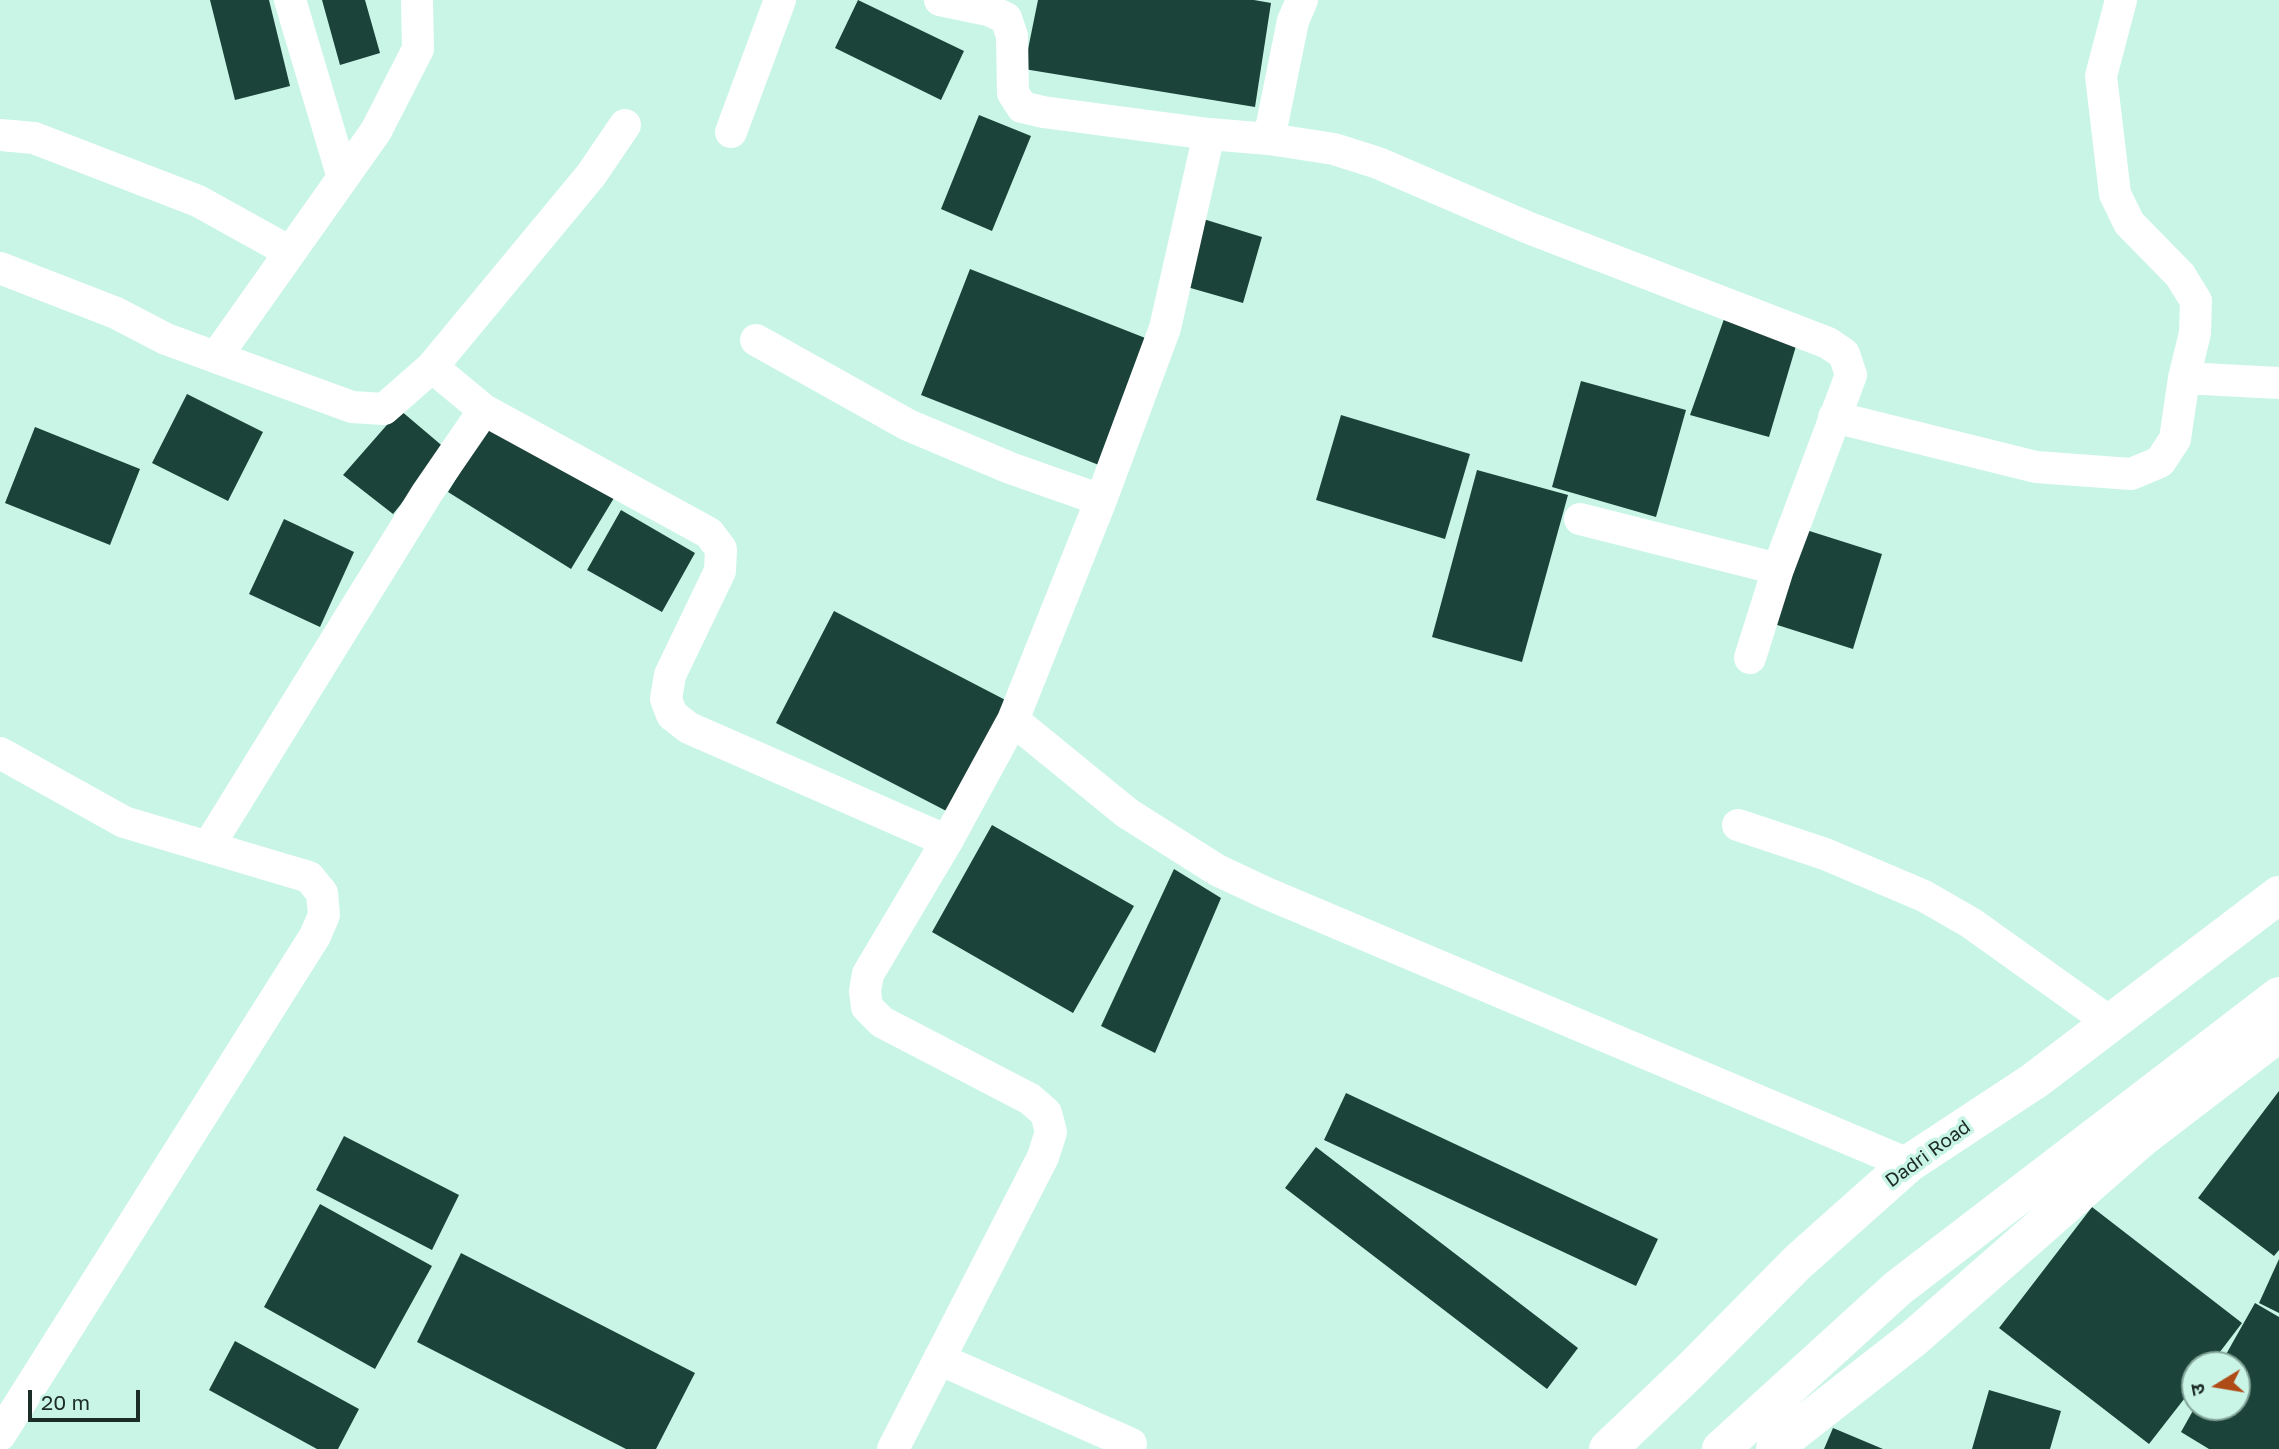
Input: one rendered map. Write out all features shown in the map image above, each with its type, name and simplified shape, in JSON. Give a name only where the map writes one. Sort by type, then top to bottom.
[{"type":"main road","name":"Dadri Road","points":[[1608,1449],[1798,1262],[1908,1164],[2034,1081],[2279,895]]},
{"type":"main road","points":[[1646,1449],[1883,1210],[2279,920]]},
{"type":"main road","points":[[1721,1449],[1898,1288],[2279,996]]},
{"type":"main road","points":[[1775,1449],[1914,1338],[2141,1138],[2279,1034]]},
{"type":"street","points":[[290,0],[343,178]]},
{"type":"street","points":[[216,357],[376,131],[418,49],[417,0]]},
{"type":"street","points":[[731,132],[780,0]]},
{"type":"street","points":[[940,0],[988,10],[1006,18],[1012,36],[1013,93],[1022,107],[1043,112],[1334,149],[1378,163],[1529,228],[1828,343],[1844,354],[1851,375],[1778,569],[1750,658]]},
{"type":"street","points":[[1269,139],[1293,21],[1302,0]]},
{"type":"street","points":[[1834,417],[2036,467],[2131,474],[2160,462],[2175,439],[2184,378],[2195,333],[2196,301],[2180,275],[2129,223],[2115,194],[2101,76],[2121,0]]},
{"type":"street","points":[[0,268],[116,313],[166,339],[352,407],[384,409],[432,367],[591,175],[625,125]]},
{"type":"street","points":[[892,1449],[1043,1157],[1051,1132],[1046,1112],[1030,1099],[882,1022],[867,1007],[865,990],[869,974],[947,841],[1013,720],[1101,500],[1165,328],[1209,134]]},
{"type":"street","points":[[0,135],[34,138],[198,201],[290,251]]},
{"type":"street","points":[[756,340],[908,425],[1010,468],[1101,500]]},
{"type":"street","points":[[432,367],[484,410],[709,533],[721,549],[720,571],[670,675],[666,699],[671,715],[689,728],[947,841]]},
{"type":"street","points":[[2184,378],[2279,383]]},
{"type":"street","points":[[208,847],[427,493],[484,410]]},
{"type":"street","points":[[1580,519],[1778,569]]},
{"type":"street","points":[[1013,720],[1127,813],[1217,870],[1908,1164]]},
{"type":"street","points":[[0,753],[124,822],[309,877],[323,893],[324,915],[315,936],[0,1435]]},
{"type":"street","points":[[1738,825],[1825,854],[1924,896],[1971,923],[2111,1023]]},
{"type":"street","points":[[939,1359],[1131,1444]]},
{"type":"building","points":[[210,0],[269,0],[290,86],[235,100]]},
{"type":"building","points":[[322,0],[365,0],[380,53],[340,65]]},
{"type":"building","points":[[858,0],[964,51],[941,100],[835,48]]},
{"type":"building","points":[[1038,0],[1254,0],[1271,3],[1255,107],[1024,69]]},
{"type":"building","points":[[979,115],[1031,136],[992,231],[941,209]]},
{"type":"building","points":[[1200,218],[1262,237],[1243,303],[1180,285]]},
{"type":"building","points":[[970,269],[1158,343],[1109,469],[921,395]]},
{"type":"building","points":[[1724,319],[1796,346],[1769,437],[1690,415]]},
{"type":"building","points":[[1581,381],[1686,410],[1656,517],[1552,487]]},
{"type":"building","points":[[187,394],[263,432],[228,501],[152,463]]},
{"type":"building","points":[[400,410],[446,449],[393,514],[343,475]]},
{"type":"building","points":[[1341,415],[1470,454],[1445,539],[1316,500]]},
{"type":"building","points":[[491,422],[614,498],[571,569],[448,492]]},
{"type":"building","points":[[35,427],[140,469],[110,545],[5,503]]},
{"type":"building","points":[[1477,470],[1568,495],[1522,662],[1432,637]]},
{"type":"building","points":[[621,510],[695,553],[662,612],[587,570]]},
{"type":"building","points":[[284,519],[354,552],[320,627],[249,594]]},
{"type":"building","points":[[1800,528],[1882,554],[1853,649],[1771,623]]},
{"type":"building","points":[[834,611],[1015,705],[958,817],[776,723]]},
{"type":"building","points":[[992,825],[1134,906],[1073,1013],[932,932]]},
{"type":"building","points":[[1174,869],[1221,898],[1155,1053],[1101,1026]]},
{"type":"building","points":[[2279,1091],[2279,1250],[2274,1256],[2198,1198]]},
{"type":"building","points":[[1346,1093],[1658,1239],[1636,1286],[1324,1140]]},
{"type":"building","points":[[344,1136],[459,1195],[432,1250],[316,1190]]},
{"type":"building","points":[[1316,1147],[1578,1348],[1547,1389],[1285,1188]]},
{"type":"building","points":[[320,1204],[432,1266],[375,1369],[264,1307]]},
{"type":"building","points":[[2092,1207],[2242,1323],[2221,1351],[2181,1351],[2181,1403],[2149,1444],[1999,1328]]},
{"type":"building","points":[[461,1253],[695,1373],[656,1449],[626,1449],[417,1342]]},
{"type":"building","points":[[2279,1259],[2279,1313],[2259,1303]]},
{"type":"building","points":[[2255,1303],[2279,1317],[2279,1449],[2209,1449],[2181,1432],[2187,1421],[2251,1421],[2251,1351],[2228,1351]]},
{"type":"building","points":[[235,1341],[359,1409],[338,1449],[317,1449],[209,1390]]},
{"type":"building","points":[[1989,1390],[2061,1411],[2050,1449],[1972,1449]]},
{"type":"building","points":[[1833,1428],[1883,1449],[1824,1449]]}]
